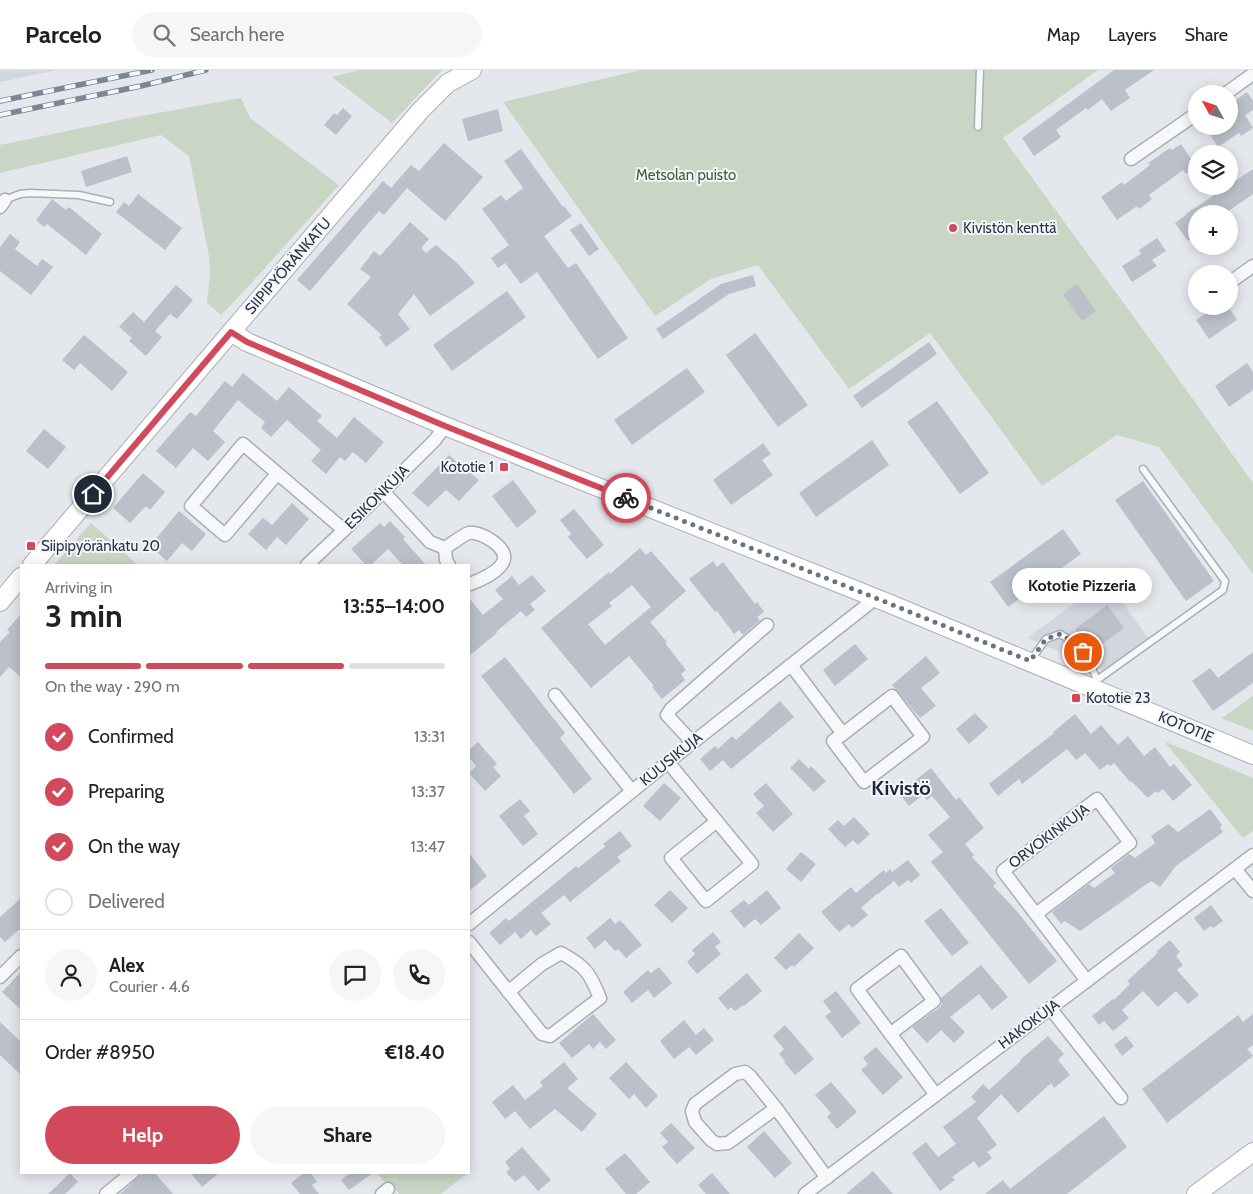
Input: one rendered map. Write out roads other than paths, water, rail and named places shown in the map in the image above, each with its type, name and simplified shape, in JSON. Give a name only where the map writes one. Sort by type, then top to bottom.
[{"type":"street","name":"SIIPIPYÖRÄNKATU","points":[[33,564],[420,111],[448,83],[472,70]]},
{"type":"street","points":[[1238,85],[1253,74]]},
{"type":"street","points":[[1131,160],[1188,120]]},
{"type":"street","points":[[1238,277],[1253,266]]},
{"type":"street","name":"KOTOTIE","points":[[231,332],[247,342],[445,426],[1030,661],[1097,684],[1253,755]]},
{"type":"street","name":"ESIKONKUJA","points":[[307,564],[435,440],[445,426]]},
{"type":"street","points":[[277,474],[226,535],[191,506],[243,444],[344,530]]},
{"type":"street","points":[[383,491],[430,542],[445,548]]},
{"type":"street","points":[[445,548],[469,533],[481,534],[503,550],[504,559],[500,567],[480,581],[470,584]]},
{"type":"street","points":[[445,548],[446,560],[448,564]]},
{"type":"street","points":[[0,602],[20,578]]},
{"type":"street","name":"KUUSIKUJA","points":[[470,923],[692,742],[876,598]]},
{"type":"street","points":[[692,742],[667,715],[671,709],[766,625]]},
{"type":"street","points":[[791,665],[843,734]]},
{"type":"street","points":[[555,695],[632,791]]},
{"type":"street","points":[[892,696],[923,737],[864,782],[833,741],[843,734],[892,696]]},
{"type":"street","points":[[668,762],[717,821],[752,864],[706,901],[671,858],[717,821]]},
{"type":"street","name":"ORVOKINKUJA","points":[[1036,914],[1130,843],[1097,799],[1003,871],[1087,981]]},
{"type":"street","name":"HAKOKUJA","points":[[805,1194],[1253,855]]},
{"type":"street","points":[[1235,869],[1253,891]]},
{"type":"street","points":[[470,943],[508,992],[542,1034],[550,1036],[600,998],[593,980],[578,962],[561,953],[542,964],[508,992]]},
{"type":"street","points":[[890,1034],[934,1001],[901,956],[857,989],[890,1034],[936,1095]]},
{"type":"street","points":[[0,977],[20,957]]},
{"type":"street","points":[[1050,1008],[1121,1098]]},
{"type":"street","points":[[776,1108],[728,1143],[717,1144],[695,1122],[692,1111],[696,1104],[735,1074],[745,1072],[776,1108],[827,1178]]},
{"type":"street","points":[[1196,1194],[1253,1152]]},
{"type":"street","points":[[106,1194],[131,1174]]},
{"type":"lane","points":[[978,127],[980,70]]},
{"type":"lane","points":[[2,204],[20,194],[30,193],[79,195],[110,202]]},
{"type":"lane","points":[[1030,661],[1046,639],[1060,634],[1077,644],[1089,661],[1097,684],[1223,590],[1225,581],[1143,469]]},
{"type":"railway","points":[[0,101],[152,70]]},
{"type":"railway","points":[[0,115],[141,86],[206,70]]},
{"type":"place","name":"Kivistön kenttä","points":[[953,228]]},
{"type":"place","name":"Kototie 1","points":[[504,467]]},
{"type":"place","name":"Siipipyöränkatu 20","points":[[31,546]]},
{"type":"place","name":"Kototie Pizzeria","points":[[1083,652]]},
{"type":"place","name":"Kototie 23","points":[[1076,698]]},
{"type":"district","name":"Kivistö","points":[[901,788]]},
{"type":"park label","name":"Metsolan puisto","points":[[686,175]]}]
